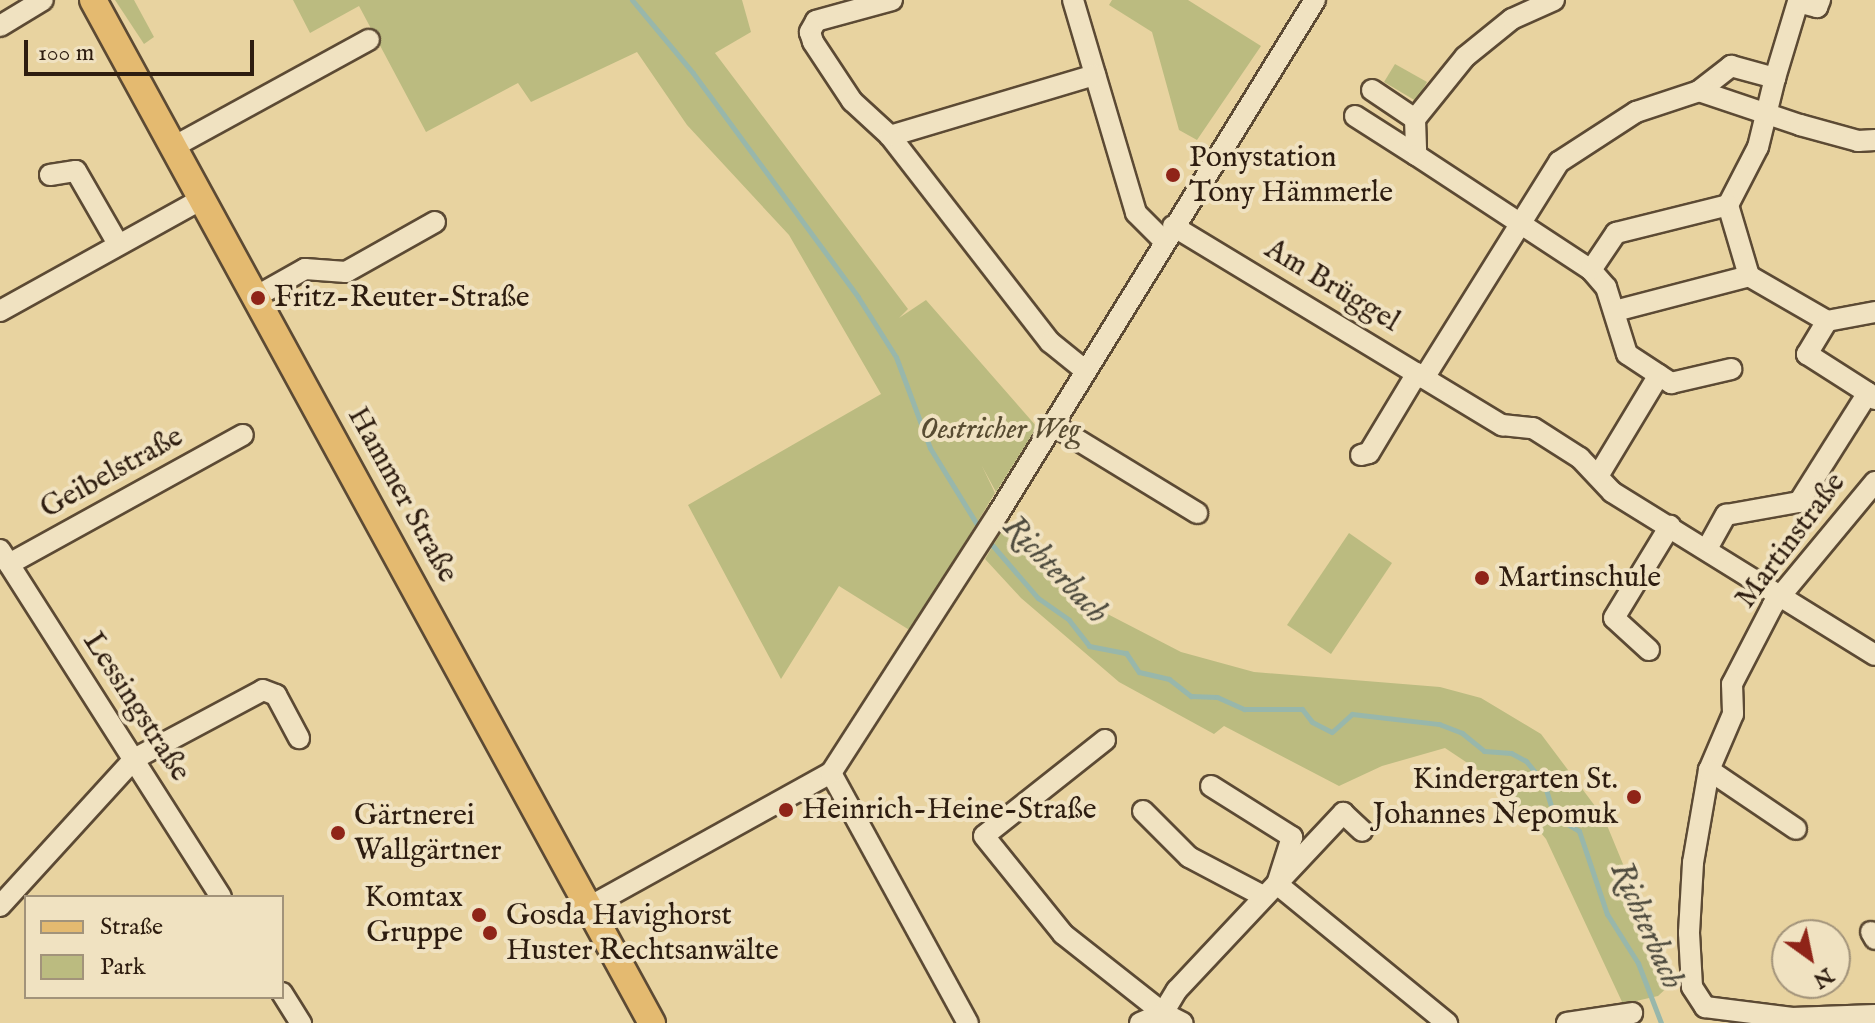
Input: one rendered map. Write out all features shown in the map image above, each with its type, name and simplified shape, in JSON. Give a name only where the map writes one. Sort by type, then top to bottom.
[{"type":"main road","name":"Hammer Straße","points":[[93,0],[204,198],[652,1023]]},
{"type":"street","points":[[0,26],[43,0]]},
{"type":"street","points":[[892,0],[816,21],[810,32],[852,101],[890,136],[1050,342],[1086,371]]},
{"type":"street","points":[[1073,0],[1136,213],[1169,234]]},
{"type":"street","points":[[589,907],[831,773],[992,523],[1314,0]]},
{"type":"street","points":[[1416,155],[1415,119],[1465,57],[1512,19],[1554,0]]},
{"type":"street","points":[[1820,0],[1817,7],[1798,2],[1758,147],[1728,205],[1749,276],[1827,321],[1875,312]]},
{"type":"street","points":[[175,146],[369,40]]},
{"type":"street","points":[[1421,376],[1559,162],[1636,112],[1699,91],[1731,66],[1775,78]]},
{"type":"street","points":[[890,136],[1095,75]]},
{"type":"street","points":[[1699,91],[1858,141],[1875,140]]},
{"type":"street","points":[[1415,119],[1378,95],[1362,120],[1497,204],[1517,225],[1591,270],[1606,287],[1627,354],[1671,383],[1731,369]]},
{"type":"street","points":[[50,175],[76,171],[118,244]]},
{"type":"street","points":[[0,311],[204,198]]},
{"type":"street","points":[[1591,270],[1616,233],[1728,205]]},
{"type":"street","points":[[257,296],[305,269],[346,272],[435,222]]},
{"type":"street","name":"Am Brüggel","points":[[1169,234],[1502,425],[1533,428],[1598,476],[1612,492],[1783,593],[1875,655]]},
{"type":"street","points":[[1615,311],[1749,276]]},
{"type":"street","points":[[1708,547],[1726,515],[1799,502],[1872,396],[1807,354],[1827,321]]},
{"type":"street","points":[[1598,476],[1659,375]]},
{"type":"street","name":"Am Brüggel","points":[[1361,455],[1369,453],[1421,376]]},
{"type":"street","points":[[1053,425],[1197,513]]},
{"type":"street","name":"Geibelstraße","points":[[4,557],[243,435]]},
{"type":"street","name":"Martinstraße","points":[[1875,482],[1783,593],[1732,684],[1733,714],[1709,770],[1693,863],[1689,933],[1696,999],[1724,1013],[1792,1018],[1875,1015]]},
{"type":"street","points":[[1649,650],[1614,618],[1670,526]]},
{"type":"street","name":"Lessingstraße","points":[[4,557],[220,895]]},
{"type":"street","points":[[2,900],[134,759],[263,690],[276,695],[299,738]]},
{"type":"street","points":[[1105,740],[984,836],[1063,934],[1163,1013],[1183,1023]]},
{"type":"street","points":[[1709,770],[1796,829]]},
{"type":"street","points":[[831,773],[968,1023]]},
{"type":"street","points":[[1211,786],[1292,837],[1270,890]]},
{"type":"street","points":[[1143,811],[1189,857],[1270,890],[1447,1023]]},
{"type":"street","points":[[1140,1023],[1163,1013],[1270,890],[1343,813],[1362,831]]},
{"type":"street","points":[[284,996],[301,1023]]},
{"type":"street","points":[[1567,1023],[1632,1013]]},
{"type":"green space","points":[[115,0],[134,0],[154,37],[144,44]]},
{"type":"green space","name":"Oestricher Weg","points":[[293,0],[742,0],[751,32],[715,53],[908,309],[899,318],[926,300],[1037,427],[996,492],[982,466],[995,493],[911,631],[839,586],[781,679],[688,505],[881,394],[789,235],[687,125],[637,52],[531,102],[518,83],[426,132],[359,6],[310,33]]},
{"type":"green space","points":[[1112,0],[1188,0],[1261,46],[1197,140],[1179,130],[1152,32],[1109,5]]},
{"type":"green space","points":[[1395,64],[1427,82],[1416,101],[1384,82]]},
{"type":"green space","points":[[1008,521],[1062,582],[1092,606],[1181,652],[1254,672],[1440,687],[1481,698],[1541,734],[1604,818],[1672,983],[1658,996],[1623,1004],[1546,839],[1502,786],[1445,748],[1382,766],[1339,786],[1224,726],[1214,734],[1119,682],[1021,598],[985,559]]},
{"type":"green space","points":[[1349,533],[1392,563],[1331,654],[1287,625]]},
{"type":"waterway","name":"Richterbach","points":[[632,0],[693,73],[858,297],[896,357],[930,448],[981,531]]},
{"type":"waterway","name":"Richterbach","points":[[987,539],[1038,598],[1069,620],[1089,646],[1126,653],[1139,672],[1169,679],[1191,696],[1217,697],[1244,709],[1302,709],[1312,722],[1332,732],[1352,714],[1439,724],[1462,733],[1484,751],[1511,753],[1526,761],[1544,783],[1554,816],[1579,831],[1607,914],[1638,963],[1661,1023]]},
{"type":"place","name":"Ponystation Tony Hämmerle","points":[[1173,175]]},
{"type":"place","name":"Fritz-Reuter-Straße","points":[[258,298]]},
{"type":"place","name":"Martinschule","points":[[1482,578]]},
{"type":"place","name":"Kindergarten St. Johannes Nepomuk","points":[[1634,797]]},
{"type":"place","name":"Heinrich-Heine-Straße","points":[[786,810]]},
{"type":"place","name":"Gärtnerei Wallgärtner","points":[[338,833]]},
{"type":"place","name":"Komtax Gruppe","points":[[479,915]]},
{"type":"place","name":"Gosda Havighorst Huster Rechtsanwälte","points":[[490,933]]}]
